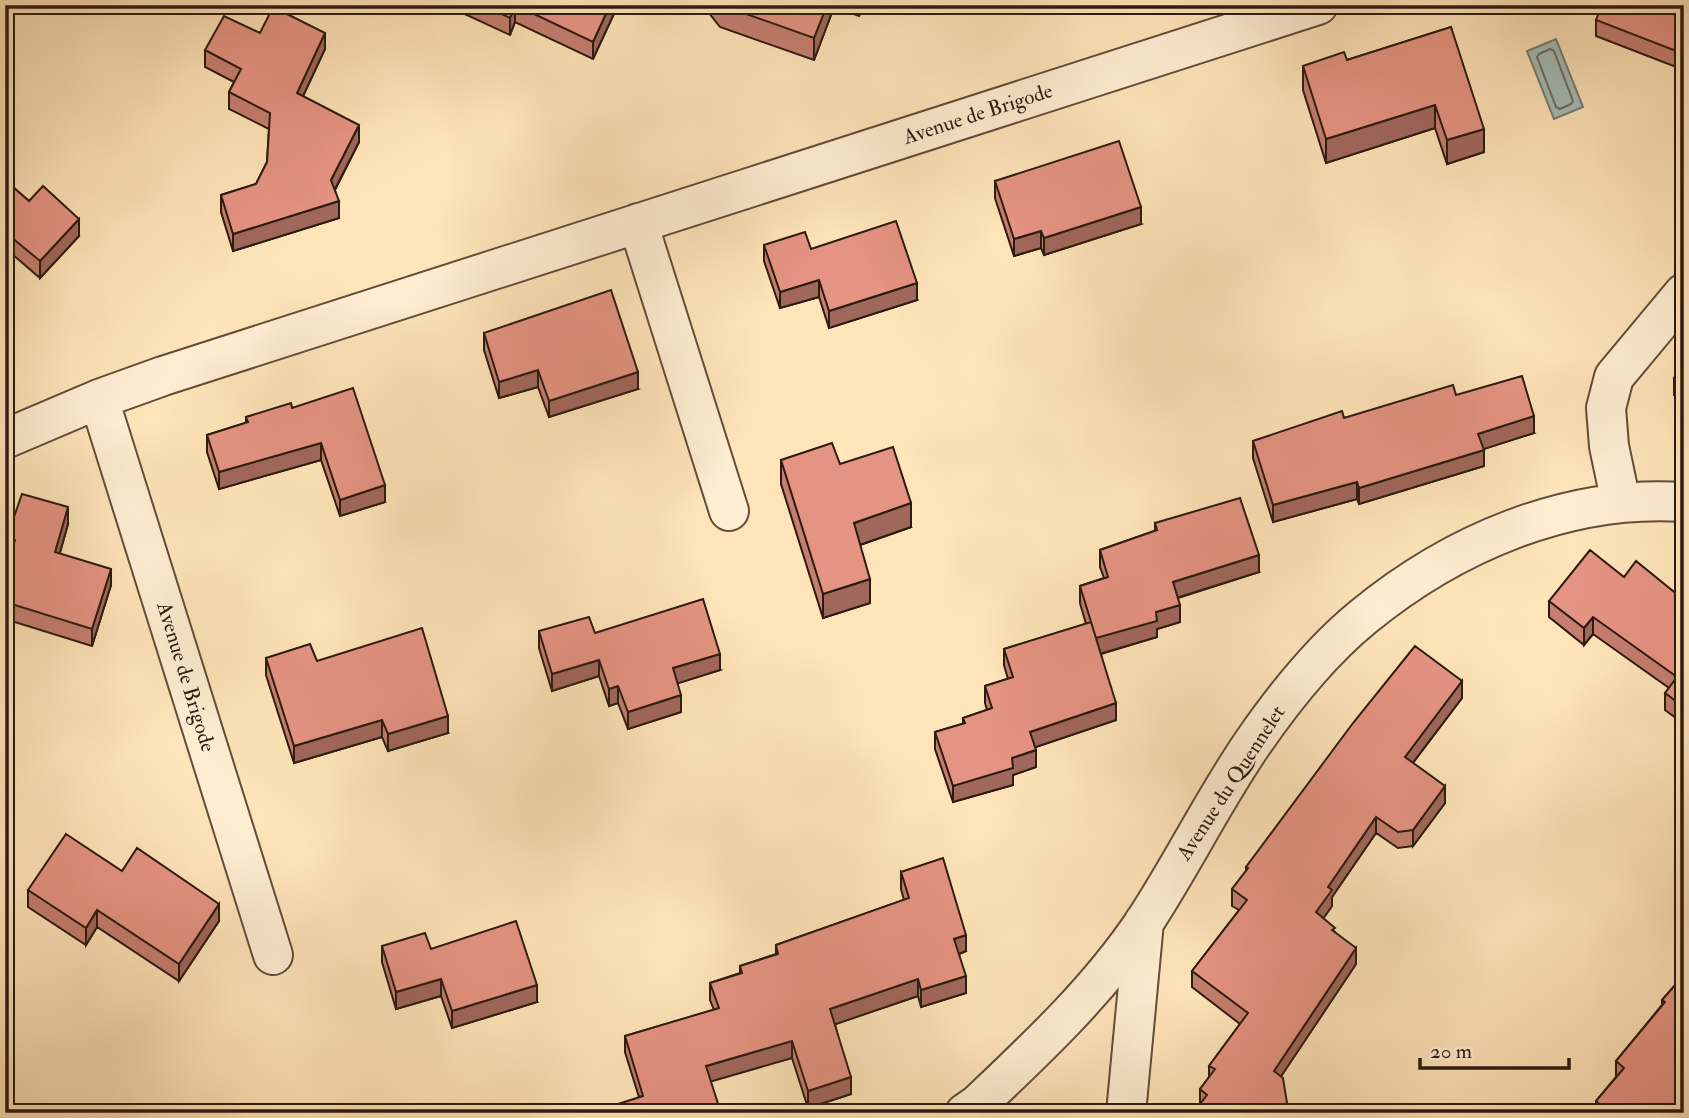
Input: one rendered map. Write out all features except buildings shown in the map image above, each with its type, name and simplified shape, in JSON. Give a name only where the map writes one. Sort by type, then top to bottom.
[{"type":"street","name":"Avenue de Brigode","points":[[5,439],[99,399],[163,376],[1318,5]]},
{"type":"street","points":[[638,223],[729,511]]},
{"type":"street","points":[[1621,503],[1609,446],[1606,408],[1614,377],[1684,293]]},
{"type":"street","name":"Avenue de Brigode","points":[[99,399],[273,955]]},
{"type":"street","name":"Avenue du Quennelet","points":[[965,1113],[1052,1034],[1104,975],[1144,922],[1252,744],[1289,694],[1362,617],[1409,583],[1499,534],[1548,516],[1600,505],[1661,500],[1684,502]]},
{"type":"street","name":"Avenue du Quennelet","points":[[1126,1113],[1144,922]]},
{"type":"water","points":[[1556,39],[1583,107],[1554,119],[1527,51]]}]
